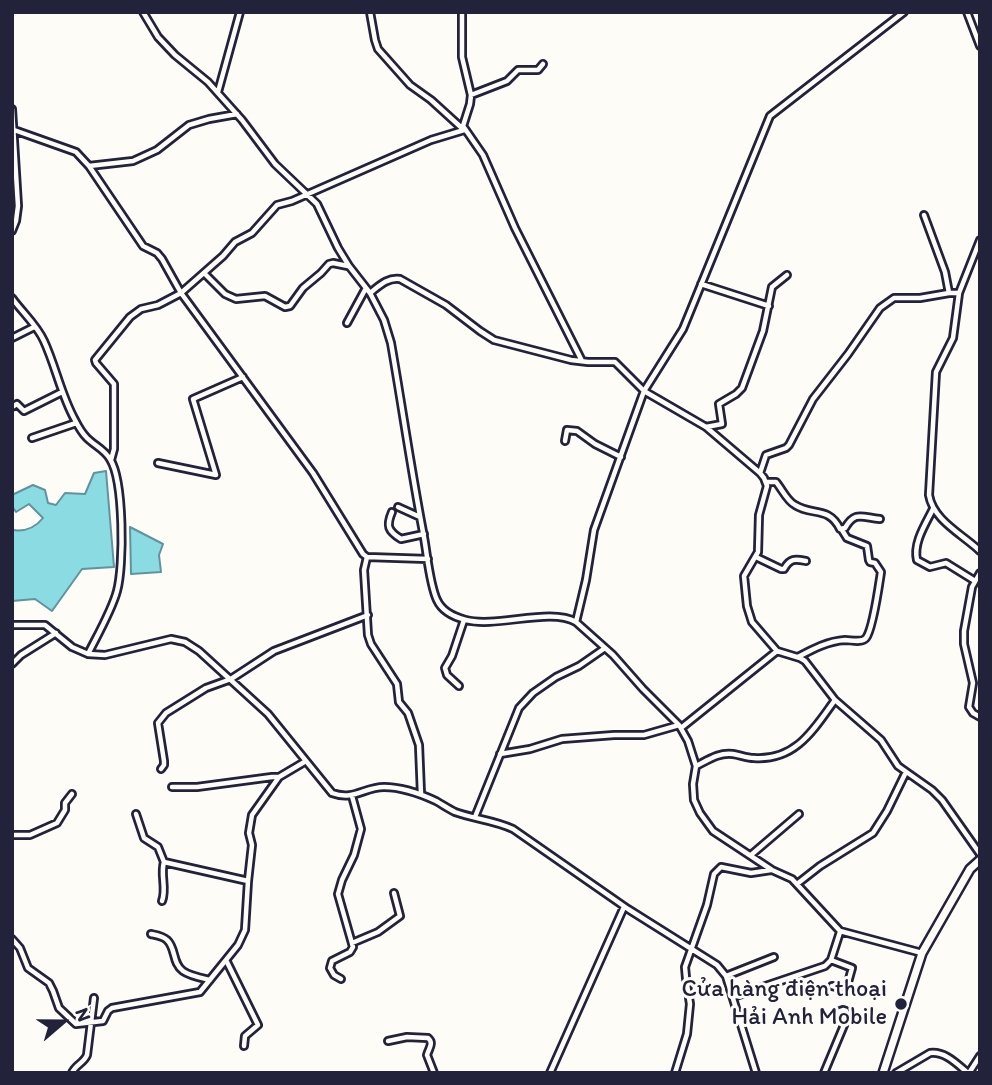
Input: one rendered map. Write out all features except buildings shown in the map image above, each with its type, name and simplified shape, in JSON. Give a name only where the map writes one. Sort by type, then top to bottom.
[{"type":"street","points":[[143,12],[158,37],[208,82],[237,114],[275,164],[317,204],[349,266],[368,291],[384,320],[391,343],[428,559],[440,606],[464,620],[491,623],[522,618],[570,618],[576,622],[605,648],[680,727],[696,766],[692,793],[694,800],[713,831],[797,884],[840,931],[922,953]]},
{"type":"street","points":[[218,93],[240,12]]},
{"type":"street","points":[[370,12],[378,49],[410,85],[464,130],[483,155],[515,228],[582,361]]},
{"type":"street","points":[[462,12],[462,57],[471,95],[463,123],[464,130]]},
{"type":"street","points":[[576,622],[594,530],[644,391],[683,329],[770,116],[904,12]]},
{"type":"street","points":[[967,12],[980,46]]},
{"type":"street","points":[[471,95],[507,81],[518,70],[538,70],[543,64]]},
{"type":"street","points":[[12,109],[18,206],[12,230]]},
{"type":"street","points":[[89,166],[134,160],[157,150],[189,125],[237,114]]},
{"type":"street","points":[[111,460],[114,449],[114,384],[95,359],[130,317],[141,309],[158,305],[181,293],[235,242],[252,233],[277,205],[464,130]]},
{"type":"street","points":[[14,131],[76,152],[89,166],[142,246],[157,253],[162,259],[181,293],[313,473],[363,554],[367,557],[428,559]]},
{"type":"street","points":[[924,215],[945,272],[949,293]]},
{"type":"street","points":[[980,240],[959,293],[953,338],[936,372],[929,495],[933,509],[980,551]]},
{"type":"street","points":[[204,273],[225,294],[236,299],[265,296],[285,307],[290,306],[303,288],[329,264],[349,266]]},
{"type":"street","points":[[706,427],[722,424],[719,404],[742,388],[763,331],[772,287],[786,275]]},
{"type":"street","points":[[347,323],[368,291],[387,281],[400,279],[443,303],[494,340],[582,361],[615,362],[644,391],[706,427],[760,473],[766,482],[759,515],[759,546],[744,576],[747,606],[752,622],[777,651],[805,661],[835,700],[877,735],[894,763],[941,799],[980,854]]},
{"type":"street","points":[[701,284],[769,306]]},
{"type":"street","points":[[760,473],[766,455],[789,445],[813,399],[880,308],[894,298],[926,298],[959,293]]},
{"type":"street","points":[[12,298],[44,340],[76,423],[85,436],[111,460],[119,496],[121,574],[117,594],[88,654]]},
{"type":"street","points":[[12,338],[34,327]]},
{"type":"street","points":[[158,463],[216,475],[193,399],[243,377]]},
{"type":"street","points":[[12,407],[18,404],[23,411],[62,392]]},
{"type":"street","points":[[32,438],[76,423]]},
{"type":"street","points":[[565,442],[567,430],[577,431],[621,457]]},
{"type":"street","points":[[766,482],[776,482],[795,505],[830,516],[847,538],[868,547],[870,562],[875,563],[881,572],[877,602],[867,637],[862,640],[842,640],[825,644],[797,657]]},
{"type":"street","points":[[398,507],[420,517]]},
{"type":"street","points":[[933,509],[919,539],[916,560],[930,567],[948,564],[975,581]]},
{"type":"street","points":[[392,512],[388,521],[389,527],[401,539],[424,534]]},
{"type":"street","points":[[842,530],[850,519],[855,517],[880,519]]},
{"type":"street","points":[[367,557],[364,569],[371,644],[397,684],[399,702],[408,713],[419,745],[421,794]]},
{"type":"street","points":[[755,557],[781,569],[784,569],[791,559],[806,561]]},
{"type":"street","points":[[980,573],[972,587],[964,637],[973,683],[969,707],[980,717]]},
{"type":"street","points":[[161,769],[164,761],[158,723],[166,713],[206,688],[231,679],[274,651],[368,615]]},
{"type":"street","points":[[459,686],[447,675],[445,668],[464,620]]},
{"type":"street","points":[[12,625],[45,625],[72,647],[88,654],[105,655],[171,639],[185,642],[200,652],[268,714],[332,793],[352,796],[383,787],[400,789],[421,794],[456,812],[513,829],[624,907],[717,965],[726,976],[756,1073]]},
{"type":"street","points":[[12,664],[56,634]]},
{"type":"street","points":[[475,817],[519,708],[533,693],[605,648]]},
{"type":"street","points":[[500,754],[530,749],[562,739],[644,735],[680,727],[777,651]]},
{"type":"street","points":[[696,766],[723,753],[766,758],[788,752],[808,736],[835,700]]},
{"type":"street","points":[[12,939],[20,948],[27,968],[49,983],[61,1010],[76,1024],[103,1021],[112,1008],[200,992],[238,945],[246,930],[252,845],[248,833],[252,816],[279,777],[306,761]]},
{"type":"street","points":[[797,884],[820,866],[873,833],[906,772]]},
{"type":"street","points":[[172,787],[197,787],[279,777]]},
{"type":"street","points":[[12,835],[30,835],[57,822],[72,794]]},
{"type":"street","points":[[341,979],[334,975],[330,968],[332,961],[338,956],[353,950],[338,894],[361,829],[352,796]]},
{"type":"street","points":[[136,814],[145,840],[158,847],[164,862],[162,870],[165,894],[162,901]]},
{"type":"street","points":[[751,855],[799,814]]},
{"type":"street","points":[[883,1073],[922,953],[970,869],[980,860]]},
{"type":"street","points":[[164,862],[248,881]]},
{"type":"street","points":[[676,1073],[687,1034],[690,1004],[685,972],[714,874],[725,867],[756,873],[772,870]]},
{"type":"street","points":[[352,943],[378,932],[400,916],[394,893]]},
{"type":"street","points":[[550,1073],[624,907]]},
{"type":"street","points":[[733,998],[825,966],[831,960],[840,931]]},
{"type":"street","points":[[151,934],[169,942],[181,970],[210,980]]},
{"type":"street","points":[[726,976],[774,957]]},
{"type":"street","points":[[226,960],[258,1025],[245,1036],[244,1046]]},
{"type":"street","points":[[831,960],[847,965],[853,971],[847,986],[832,986]]},
{"type":"street","points":[[72,1073],[73,1069],[86,1059],[94,998]]},
{"type":"street","points":[[824,1073],[847,1018],[843,1010],[835,1013]]},
{"type":"street","points":[[388,1041],[407,1037],[431,1040],[427,1055],[434,1073]]},
{"type":"street","points":[[896,1073],[936,1052],[969,1073],[980,1056]]},
{"type":"water","points":[[106,471],[114,567],[82,569],[52,611],[35,599],[12,601],[12,530],[29,528],[43,518],[29,504],[16,512],[12,506],[12,495],[33,485],[45,490],[48,503],[56,505],[65,493],[85,494],[94,473]]},
{"type":"water","points":[[130,527],[163,544],[159,555],[161,572],[131,574]]},
{"type":"place","name":"Cửa hàng điện thoại Hải Anh Mobile","points":[[901,1004]]}]
